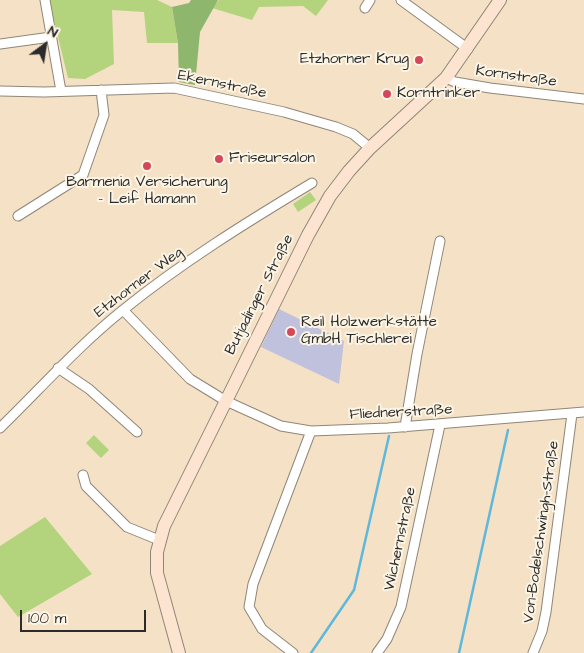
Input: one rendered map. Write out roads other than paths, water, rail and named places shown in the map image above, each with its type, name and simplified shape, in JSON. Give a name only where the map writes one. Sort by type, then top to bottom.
[{"type":"street","points":[[44,0],[61,91]]},
{"type":"street","points":[[365,8],[370,0]]},
{"type":"street","points":[[401,0],[468,49]]},
{"type":"street","name":"Butjadinger Straße","points":[[179,653],[157,573],[156,562],[159,540],[226,401],[319,215],[349,171],[370,148],[446,78],[468,49],[500,0]]},
{"type":"street","points":[[0,44],[51,37]]},
{"type":"street","name":"Kornstraße","points":[[446,78],[454,82],[490,88],[584,99]]},
{"type":"street","name":"Ekernstraße","points":[[0,91],[159,88],[189,91],[284,112],[336,127],[353,134],[370,148]]},
{"type":"street","points":[[18,216],[83,175],[104,115],[101,90]]},
{"type":"street","name":"Etzhorner Weg","points":[[0,428],[58,368],[123,310],[226,238],[312,183]]},
{"type":"street","points":[[405,427],[417,354],[440,241]]},
{"type":"street","name":"Fliednerstraße","points":[[123,310],[190,379],[226,401],[281,426],[311,431],[405,427],[584,412]]},
{"type":"street","points":[[58,368],[89,389],[137,432]]},
{"type":"street","name":"Von-Bodelschwingh-Straße","points":[[533,653],[545,617],[572,414]]},
{"type":"street","name":"Wichernstraße","points":[[377,653],[387,639],[401,607],[440,425]]},
{"type":"street","points":[[293,653],[262,629],[249,607],[253,584],[311,431]]},
{"type":"street","points":[[82,475],[86,486],[127,527],[159,540]]},
{"type":"waterway","points":[[459,653],[508,430]]},
{"type":"waterway","points":[[311,653],[354,590],[389,436]]},
{"type":"place","name":"Etzhorner Krug","points":[[419,60]]},
{"type":"place","name":"Korntrinker","points":[[387,94]]},
{"type":"place","name":"Friseursalon","points":[[219,159]]},
{"type":"place","name":"Barmenia Versicherung - Leif Hamann","points":[[147,166]]},
{"type":"place","name":"Reil Holzwerkstätte GmbH Tischlerei","points":[[291,332]]}]
